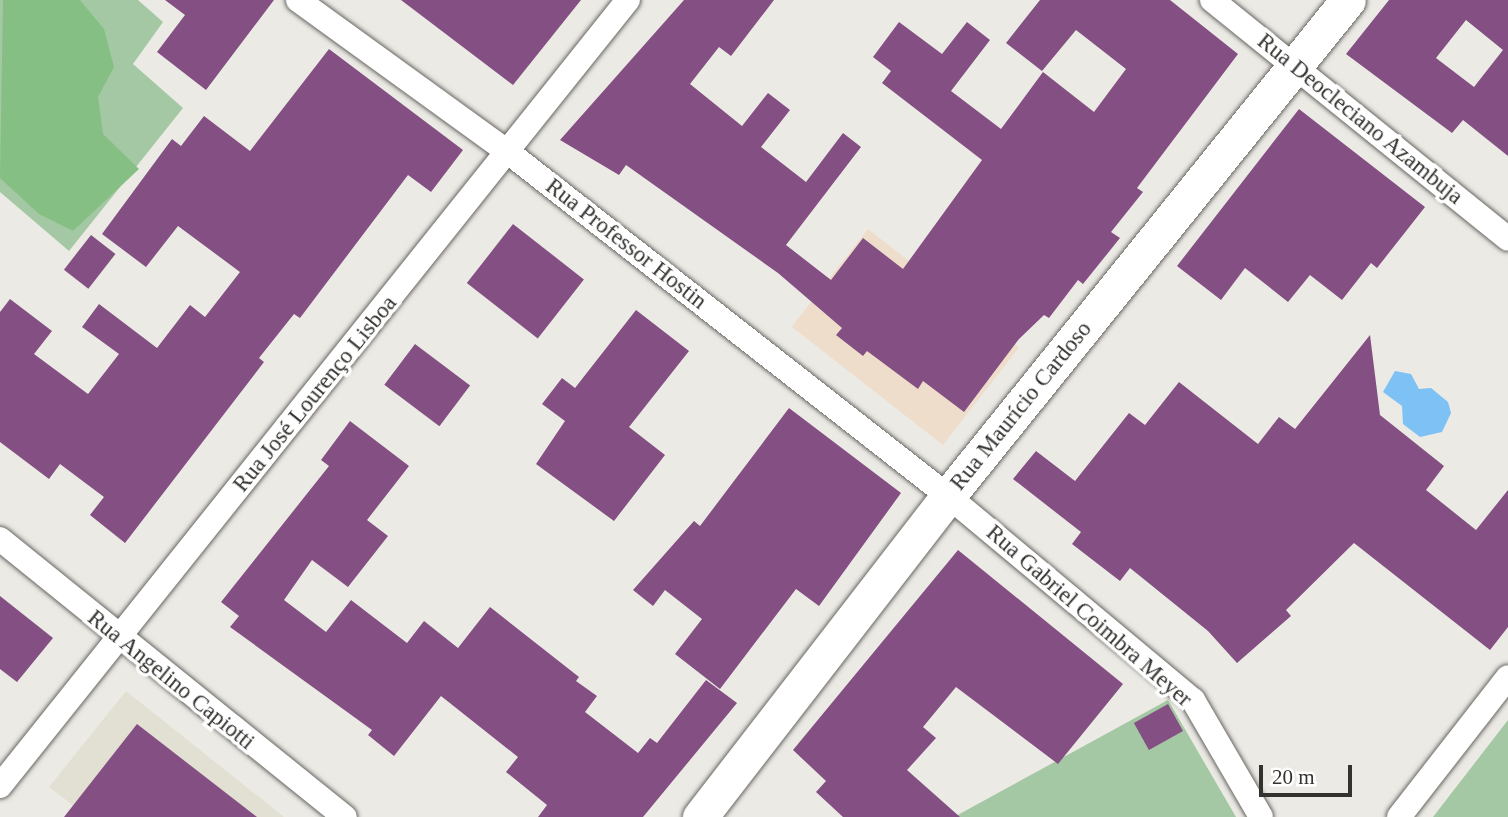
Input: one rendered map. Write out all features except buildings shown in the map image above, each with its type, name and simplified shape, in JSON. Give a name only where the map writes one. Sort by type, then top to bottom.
[{"type":"main road","name":"Rua Maurício Cardoso","points":[[700,817],[948,496],[1348,0]]},
{"type":"street","name":"Rua Professor Hostin","points":[[298,0],[508,152],[948,496]]},
{"type":"street","name":"Rua José Lourenço Lisboa","points":[[0,786],[628,0]]},
{"type":"street","name":"Rua Deocleciano Azambuja","points":[[1212,0],[1508,239]]},
{"type":"street","name":"Rua Gabriel Coimbra Meyer","points":[[948,496],[1192,701],[1261,817]]},
{"type":"street","name":"Rua Angelino Capiotti","points":[[0,539],[117,639],[345,817]]},
{"type":"street","points":[[1399,817],[1508,677]]},
{"type":"shaded area","points":[[868,229],[1019,347],[943,445],[792,327]]},
{"type":"shaded area","points":[[126,691],[284,817],[88,817],[49,787]]},
{"type":"green space","points":[[0,0],[138,0],[163,22],[133,64],[183,108],[69,251],[0,192]]},
{"type":"green space","points":[[3,0],[80,0],[104,29],[114,67],[98,97],[103,134],[139,169],[73,231],[39,214],[0,178]]},
{"type":"green space","points":[[1168,700],[1236,817],[954,817]]},
{"type":"green space","points":[[1508,720],[1508,817],[1433,817]]},
{"type":"water","points":[[1395,371],[1411,374],[1419,389],[1431,388],[1448,402],[1451,413],[1442,432],[1420,437],[1403,424],[1402,406],[1383,392]]}]
